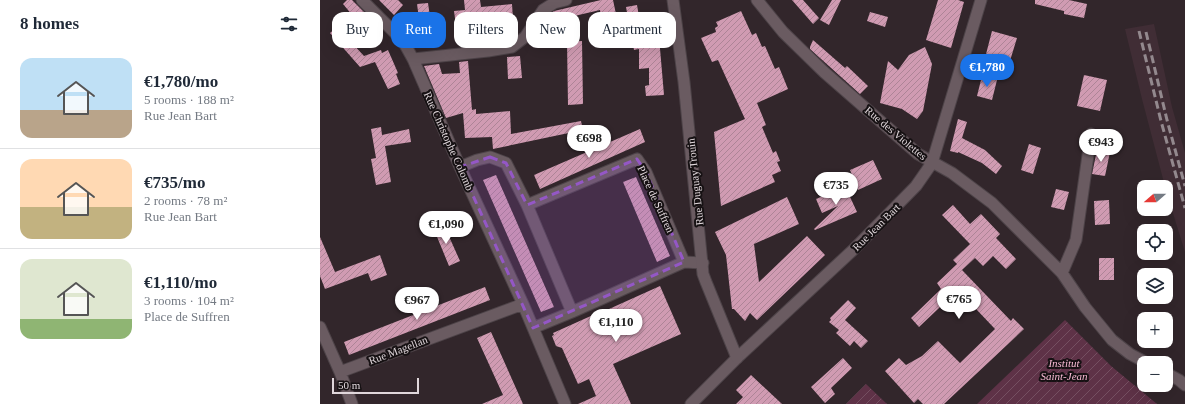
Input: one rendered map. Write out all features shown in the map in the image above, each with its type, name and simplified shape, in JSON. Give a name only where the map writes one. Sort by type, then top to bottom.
[{"type":"street","name":"Rue Christophe Colomb","points":[[362,0],[403,41],[413,59],[460,167],[523,304],[565,404]]},
{"type":"street","points":[[413,59],[488,52],[512,47],[525,37],[543,10],[554,3],[566,0]]},
{"type":"street","name":"Rue Duguay Trouin","points":[[673,0],[684,82],[706,282],[737,358]]},
{"type":"street","name":"Rue des Violettes","points":[[757,0],[783,32],[824,72],[918,154],[952,172],[992,203],[1062,273],[1085,307],[1112,340],[1137,358]]},
{"type":"street","name":"Rue Jean Bart","points":[[691,404],[737,358],[861,242],[916,186],[932,162],[981,0]]},
{"type":"street","points":[[1062,273],[1076,240],[1091,134]]},
{"type":"street","points":[[460,167],[477,160],[490,157],[506,163],[526,205],[572,312]]},
{"type":"street","name":"Place de Suffren","points":[[526,205],[637,159],[646,172],[684,262]]},
{"type":"street","points":[[533,328],[684,262],[703,263]]},
{"type":"street","name":"Rue Magellan","points":[[340,372],[523,304]]},
{"type":"street","points":[[320,327],[352,404]]},
{"type":"street","points":[[1173,377],[1185,385]]},
{"type":"highlighted area","points":[[490,157],[506,163],[527,205],[637,159],[646,172],[684,262],[533,328],[460,167]]},
{"type":"shaded area","points":[[1154,24],[1172,107],[1185,153],[1185,252],[1173,213],[1173,180],[1163,180],[1125,29]]},
{"type":"green space","name":"Institut Saint-Jean","points":[[1065,320],[1111,366],[1137,387],[1137,392],[1142,392],[1157,404],[977,404]]},
{"type":"green space","points":[[866,384],[887,404],[846,404]]},
{"type":"building","points":[[347,0],[352,0],[364,12],[350,12],[343,4]]},
{"type":"building","points":[[379,0],[398,0],[403,5],[397,12],[391,12]]},
{"type":"building","points":[[464,0],[480,0],[481,7],[512,4],[513,12],[454,12],[465,10]]},
{"type":"building","points":[[601,0],[613,0],[616,12],[600,12],[600,10],[580,15],[580,12],[552,12]]},
{"type":"building","points":[[792,0],[803,0],[819,18],[813,24]]},
{"type":"building","points":[[832,0],[841,0],[829,25],[820,20]]},
{"type":"building","points":[[938,0],[958,0],[964,2],[951,48],[926,40]]},
{"type":"building","points":[[1035,0],[1069,0],[1087,4],[1084,18],[1064,14],[1064,11],[1035,4]]},
{"type":"building","points":[[428,3],[429,12],[418,12],[417,4]]},
{"type":"building","points":[[637,5],[638,12],[627,12],[626,7]]},
{"type":"building","points":[[741,11],[752,35],[756,33],[762,47],[765,46],[775,69],[779,67],[788,89],[757,103],[766,125],[762,127],[773,153],[776,151],[780,161],[777,162],[781,171],[772,175],[775,182],[721,206],[714,132],[745,119],[718,60],[712,62],[701,38],[716,32],[715,28],[718,26],[716,22]]},
{"type":"building","points":[[870,12],[888,17],[885,27],[867,21]]},
{"type":"building","points":[[992,31],[1017,38],[1009,64],[985,58]]},
{"type":"building","points":[[813,40],[845,68],[847,66],[868,86],[860,94],[810,49]]},
{"type":"building","points":[[580,41],[582,41],[583,104],[568,105],[567,48],[580,48]]},
{"type":"building","points":[[925,47],[932,64],[923,111],[917,119],[902,109],[880,103],[888,61],[898,70],[909,55]]},
{"type":"building","points":[[343,48],[357,48],[364,56],[381,50],[382,53],[388,50],[398,73],[396,74],[400,84],[388,89],[375,62],[360,67]]},
{"type":"building","points":[[634,48],[660,48],[664,95],[646,96],[645,86],[649,85],[649,68],[639,69],[639,49],[634,50]]},
{"type":"building","points":[[520,56],[522,78],[508,79],[507,57]]},
{"type":"building","points":[[468,61],[472,110],[476,109],[476,114],[510,111],[511,134],[581,121],[583,130],[493,149],[492,137],[465,138],[463,113],[446,118],[424,66],[439,64],[442,74],[460,73],[459,62]]},
{"type":"building","points":[[1084,75],[1107,80],[1100,111],[1077,106]]},
{"type":"building","points":[[982,76],[997,80],[992,100],[977,96]]},
{"type":"building","points":[[958,119],[967,122],[962,138],[985,150],[1002,166],[996,174],[982,163],[958,152],[950,151]]},
{"type":"building","points":[[381,127],[382,135],[409,129],[411,142],[385,146],[391,182],[376,185],[371,159],[376,158],[371,129]]},
{"type":"building","points":[[640,129],[645,142],[540,189],[534,175]]},
{"type":"building","points":[[1029,144],[1041,148],[1033,174],[1021,170]]},
{"type":"building","points":[[1097,150],[1110,152],[1105,176],[1092,174]]},
{"type":"building","points":[[873,160],[882,179],[858,190],[850,170]]},
{"type":"building","points":[[496,175],[554,307],[541,312],[483,180]]},
{"type":"building","points":[[636,177],[670,256],[657,262],[623,182]]},
{"type":"building","points":[[845,186],[857,212],[815,230],[814,229],[838,206],[822,213],[816,199]]},
{"type":"building","points":[[1056,189],[1069,192],[1064,210],[1051,207]]},
{"type":"building","points":[[787,197],[799,224],[754,244],[759,282],[807,236],[825,255],[757,320],[750,313],[745,321],[734,309],[732,309],[726,255],[715,232]]},
{"type":"building","points":[[1109,200],[1110,224],[1095,225],[1094,201]]},
{"type":"building","points":[[953,205],[970,224],[981,214],[1000,234],[996,238],[1016,259],[1006,269],[993,256],[983,266],[975,258],[962,270],[1011,321],[1013,318],[1024,329],[944,404],[923,404],[918,399],[914,403],[885,371],[899,358],[906,365],[922,356],[938,341],[960,363],[995,329],[958,290],[919,327],[911,318],[941,289],[937,283],[957,264],[953,260],[970,244],[942,215]]},
{"type":"building","points":[[443,223],[460,261],[449,266],[433,227]]},
{"type":"building","points":[[320,237],[335,272],[380,255],[387,275],[371,281],[368,273],[325,289],[320,276]]},
{"type":"building","points":[[1099,258],[1114,258],[1114,280],[1099,280]]},
{"type":"building","points":[[660,286],[681,334],[613,364],[631,404],[578,404],[596,396],[589,379],[578,384],[562,348],[556,346],[552,336],[554,335],[553,333],[593,315],[598,327],[614,320],[609,309]]},
{"type":"building","points":[[485,287],[490,300],[349,355],[344,342]]},
{"type":"building","points":[[848,300],[856,308],[845,320],[868,341],[861,348],[854,341],[850,346],[836,333],[839,330],[829,322],[831,320],[830,318]]},
{"type":"building","points":[[491,332],[523,404],[482,404],[503,395],[477,338]]},
{"type":"building","points":[[843,358],[852,368],[831,388],[835,394],[825,403],[811,387]]},
{"type":"building","points":[[751,375],[782,404],[736,404],[743,397],[736,390]]},
{"type":"railway","points":[[1139,31],[1161,121],[1185,208]]},
{"type":"railway","points":[[1146,32],[1167,120],[1185,186]]}]
